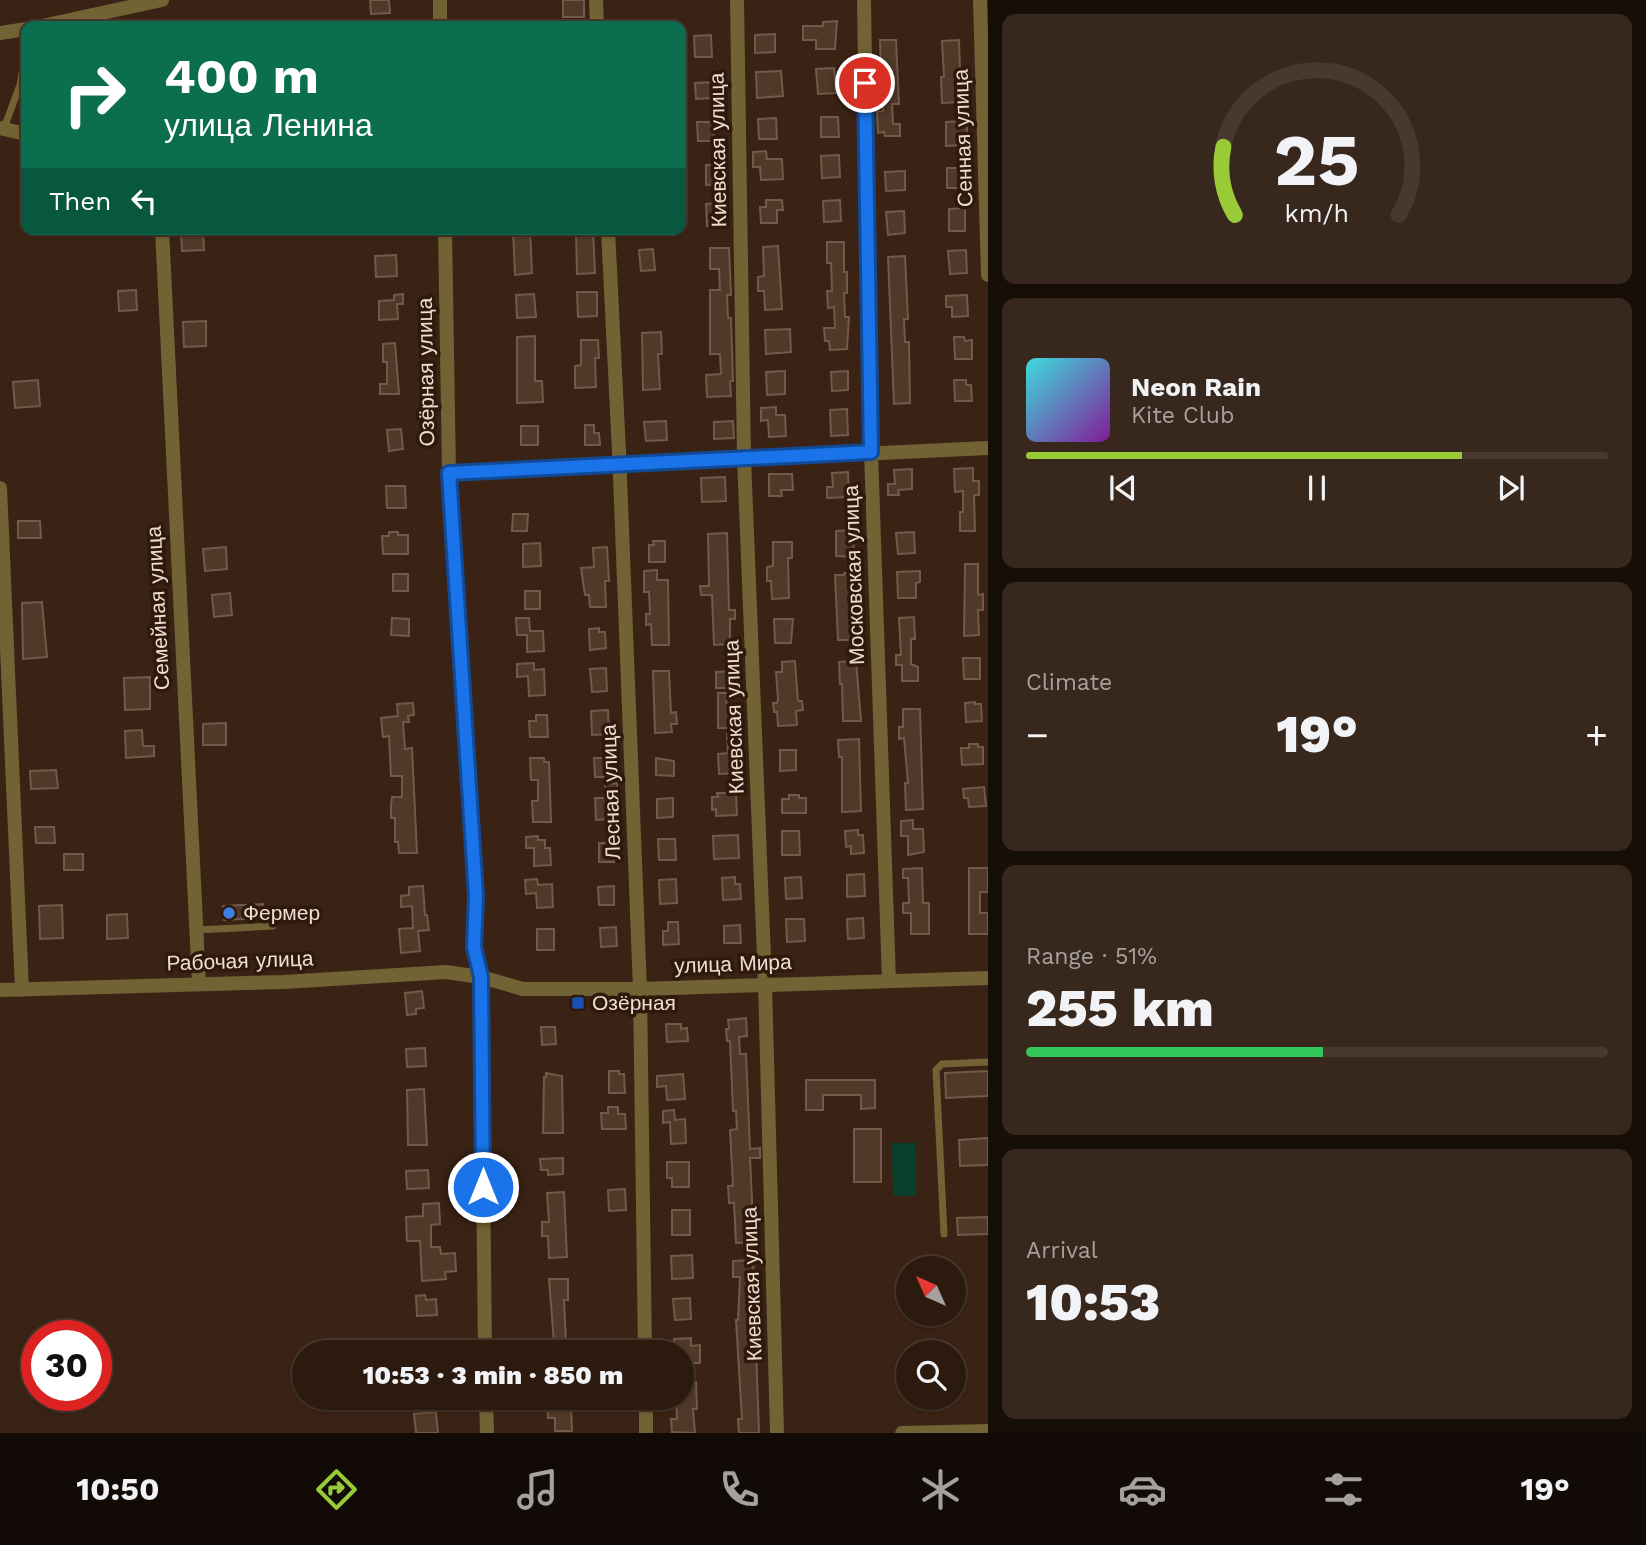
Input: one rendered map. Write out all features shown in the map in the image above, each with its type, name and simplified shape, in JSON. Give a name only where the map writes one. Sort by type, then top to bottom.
[{"type":"street","points":[[440,0],[440,21]]},
{"type":"street","points":[[596,0],[597,21]]},
{"type":"street","name":"Киевская улица","points":[[737,0],[744,458],[765,984],[777,1433]]},
{"type":"street","name":"Московская улица","points":[[864,0],[871,452],[889,981]]},
{"type":"street","name":"Сенная улица","points":[[980,0],[988,275]]},
{"type":"street","points":[[65,21],[155,1]]},
{"type":"street","points":[[0,33],[21,30]]},
{"type":"street","points":[[2,128],[21,133]]},
{"type":"street","name":"Семейная улица","points":[[162,235],[199,984]]},
{"type":"street","name":"Озёрная улица","points":[[444,235],[449,473],[476,896],[474,947],[481,977],[485,1340]]},
{"type":"street","name":"Лесная улица","points":[[608,235],[640,989],[645,1340]]},
{"type":"street","points":[[449,473],[988,448]]},
{"type":"street","points":[[0,488],[22,990]]},
{"type":"street","name":"Рабочая улица","points":[[0,990],[284,982],[446,972],[481,977]]},
{"type":"street","name":"улица Мира","points":[[481,977],[523,989],[640,989],[988,978]]},
{"type":"street","points":[[486,1410],[487,1433]]},
{"type":"street","points":[[646,1410],[646,1433]]},
{"type":"street","points":[[902,1433],[988,1431]]},
{"type":"lane","points":[[2,128],[21,80]]},
{"type":"lane","points":[[196,930],[273,926]]},
{"type":"lane","points":[[944,1234],[936,1070],[942,1064],[988,1062]]},
{"type":"green space","points":[[892,1143],[915,1143],[916,1196],[893,1196]]},
{"type":"building","points":[[370,0],[389,0],[390,13],[371,14]]},
{"type":"building","points":[[563,0],[584,0],[584,17],[563,17]]},
{"type":"building","points":[[837,21],[835,49],[816,49],[816,40],[803,40],[803,26],[823,26],[823,22]]},
{"type":"building","points":[[775,34],[775,52],[755,53],[755,35]]},
{"type":"building","points":[[711,35],[712,57],[695,57],[694,36]]},
{"type":"building","points":[[880,40],[896,40],[899,104],[892,104],[893,124],[900,124],[900,136],[878,133],[877,112],[883,111],[883,86],[877,86],[877,71],[881,71]]},
{"type":"building","points":[[959,40],[961,102],[942,103],[942,41]]},
{"type":"building","points":[[834,68],[836,93],[818,94],[816,69]]},
{"type":"building","points":[[781,71],[783,96],[757,98],[756,72]]},
{"type":"building","points":[[712,82],[713,98],[696,99],[695,83]]},
{"type":"building","points":[[821,117],[838,117],[839,137],[821,137]]},
{"type":"building","points":[[776,118],[777,139],[759,139],[758,119]]},
{"type":"building","points":[[962,121],[962,125],[967,125],[967,135],[962,135],[963,145],[946,146],[946,122]]},
{"type":"building","points":[[697,122],[713,122],[714,141],[698,141]]},
{"type":"building","points":[[766,151],[767,159],[782,159],[783,179],[761,180],[760,167],[753,167],[753,152]]},
{"type":"building","points":[[839,155],[840,177],[822,178],[821,156]]},
{"type":"building","points":[[723,164],[723,184],[706,185],[706,165]]},
{"type":"building","points":[[947,168],[964,168],[964,188],[947,188]]},
{"type":"building","points":[[905,171],[905,190],[886,191],[885,172]]},
{"type":"building","points":[[766,200],[782,200],[783,210],[777,210],[777,223],[761,223],[760,207],[766,207]]},
{"type":"building","points":[[840,200],[841,221],[824,222],[823,201]]},
{"type":"building","points":[[724,203],[724,226],[707,226],[706,204]]},
{"type":"building","points":[[965,208],[965,231],[949,231],[949,209]]},
{"type":"building","points":[[904,211],[905,233],[888,235],[886,212]]},
{"type":"building","points":[[181,235],[203,235],[204,250],[182,251]]},
{"type":"building","points":[[513,235],[530,235],[532,273],[515,275]]},
{"type":"building","points":[[576,235],[593,235],[595,273],[577,274]]},
{"type":"building","points":[[827,242],[844,242],[844,272],[847,272],[845,317],[849,317],[847,349],[830,350],[829,341],[825,341],[824,328],[835,328],[834,307],[828,308],[827,291],[832,291],[831,263],[827,263]]},
{"type":"building","points":[[778,246],[782,309],[765,310],[764,291],[758,291],[758,277],[764,276],[763,247]]},
{"type":"building","points":[[710,248],[729,248],[731,295],[727,295],[728,318],[731,318],[731,396],[707,397],[706,375],[721,374],[720,354],[710,354],[710,290],[720,290],[719,269],[710,269]]},
{"type":"building","points":[[653,249],[655,270],[641,271],[639,250]]},
{"type":"building","points":[[966,250],[967,273],[950,274],[948,251]]},
{"type":"building","points":[[396,255],[397,276],[376,277],[375,256]]},
{"type":"building","points":[[905,256],[908,319],[904,319],[905,342],[909,342],[910,403],[894,404],[888,257]]},
{"type":"building","points":[[136,290],[137,310],[119,311],[118,291]]},
{"type":"building","points":[[577,292],[597,292],[597,316],[578,317]]},
{"type":"building","points":[[403,294],[403,304],[397,304],[398,319],[379,320],[379,301],[394,300],[394,295]]},
{"type":"building","points":[[534,294],[536,317],[517,318],[516,295]]},
{"type":"building","points":[[967,295],[968,316],[952,317],[952,307],[946,307],[946,296]]},
{"type":"building","points":[[206,321],[206,346],[184,347],[183,322]]},
{"type":"building","points":[[790,329],[791,352],[766,354],[765,330]]},
{"type":"building","points":[[661,332],[662,354],[658,354],[660,389],[643,390],[642,333]]},
{"type":"building","points":[[535,336],[535,381],[542,381],[543,402],[517,403],[517,337]]},
{"type":"building","points":[[954,337],[964,337],[965,341],[972,340],[972,359],[955,359]]},
{"type":"building","points":[[581,340],[598,340],[599,358],[595,358],[596,387],[575,388],[575,366],[581,365]]},
{"type":"building","points":[[395,343],[399,394],[380,394],[380,384],[387,384],[387,362],[383,362],[383,344]]},
{"type":"building","points":[[785,371],[785,394],[767,395],[766,372]]},
{"type":"building","points":[[848,371],[848,390],[832,391],[831,372]]},
{"type":"building","points":[[38,380],[40,406],[15,408],[13,382]]},
{"type":"building","points":[[954,380],[966,380],[966,385],[971,385],[972,401],[955,401]]},
{"type":"building","points":[[776,407],[776,415],[785,415],[786,436],[769,437],[768,420],[761,421],[761,408]]},
{"type":"building","points":[[847,409],[848,435],[831,436],[830,410]]},
{"type":"building","points":[[666,421],[667,440],[646,441],[644,422]]},
{"type":"building","points":[[733,421],[734,438],[714,439],[714,422]]},
{"type":"building","points":[[585,425],[594,425],[594,433],[599,433],[600,445],[585,445]]},
{"type":"building","points":[[521,426],[538,426],[538,445],[521,445]]},
{"type":"building","points":[[401,429],[403,449],[389,451],[387,430]]},
{"type":"building","points":[[973,468],[973,481],[979,481],[979,495],[974,495],[975,531],[960,531],[963,491],[955,492],[954,469]]},
{"type":"building","points":[[912,469],[912,489],[898,490],[899,495],[888,495],[888,484],[895,484],[894,470]]},
{"type":"building","points":[[848,472],[849,497],[827,498],[827,487],[833,487],[832,473]]},
{"type":"building","points":[[769,474],[792,474],[793,490],[781,490],[782,496],[769,496]]},
{"type":"building","points":[[725,477],[726,501],[702,502],[701,478]]},
{"type":"building","points":[[386,486],[405,486],[406,508],[387,508]]},
{"type":"building","points":[[513,514],[528,514],[527,531],[512,531]]},
{"type":"building","points":[[18,521],[40,521],[41,538],[18,538]]},
{"type":"building","points":[[853,530],[854,557],[836,556],[836,531]]},
{"type":"building","points":[[389,532],[408,535],[408,554],[383,554],[382,536],[389,536]]},
{"type":"building","points":[[914,532],[915,553],[898,554],[896,533]]},
{"type":"building","points":[[727,533],[729,610],[735,610],[735,619],[730,619],[730,644],[714,645],[712,595],[701,595],[700,586],[709,586],[708,534]]},
{"type":"building","points":[[653,541],[665,541],[665,562],[649,562],[649,545],[654,545]]},
{"type":"building","points":[[773,542],[792,542],[792,558],[788,558],[789,598],[772,599],[771,581],[767,581],[767,567],[773,566]]},
{"type":"building","points":[[540,543],[541,566],[523,567],[523,544]]},
{"type":"building","points":[[226,547],[227,569],[205,571],[203,549]]},
{"type":"building","points":[[607,547],[609,581],[605,581],[606,607],[590,607],[589,595],[585,595],[581,568],[594,567],[593,548]]},
{"type":"building","points":[[965,564],[978,564],[978,595],[983,594],[983,610],[978,610],[979,635],[964,636]]},
{"type":"building","points":[[657,570],[657,580],[668,580],[669,645],[652,645],[651,624],[646,625],[646,614],[650,614],[649,592],[644,592],[644,571]]},
{"type":"building","points":[[920,571],[920,582],[916,583],[916,598],[898,598],[897,572]]},
{"type":"building","points":[[853,573],[854,640],[838,640],[835,575]]},
{"type":"building","points":[[393,574],[408,574],[408,591],[393,591]]},
{"type":"building","points":[[525,591],[540,591],[540,609],[525,609]]},
{"type":"building","points":[[230,593],[232,615],[214,617],[212,595]]},
{"type":"building","points":[[42,602],[47,657],[23,659],[22,603]]},
{"type":"building","points":[[914,617],[915,639],[911,639],[911,664],[918,667],[918,681],[902,681],[902,665],[896,665],[896,655],[901,655],[899,618]]},
{"type":"building","points":[[392,618],[409,619],[409,636],[391,635]]},
{"type":"building","points":[[516,618],[529,618],[530,631],[543,631],[544,651],[527,652],[527,635],[517,635]]},
{"type":"building","points":[[774,619],[793,619],[791,643],[775,643]]},
{"type":"building","points":[[599,628],[599,632],[605,632],[606,648],[590,650],[589,629]]},
{"type":"building","points":[[963,658],[980,658],[980,679],[964,679]]},
{"type":"building","points":[[795,661],[798,701],[802,701],[803,710],[796,711],[797,725],[778,726],[773,703],[777,703],[778,699],[776,672],[782,672],[782,662]]},
{"type":"building","points":[[856,661],[861,721],[843,721],[839,662]]},
{"type":"building","points":[[534,663],[534,670],[544,669],[545,695],[529,696],[528,676],[517,677],[517,664]]},
{"type":"building","points":[[606,668],[607,691],[592,692],[590,669]]},
{"type":"building","points":[[653,671],[669,671],[671,713],[676,712],[677,724],[671,724],[672,732],[655,733]]},
{"type":"building","points":[[732,671],[732,688],[716,688],[716,672]]},
{"type":"building","points":[[150,677],[150,709],[125,710],[124,678]]},
{"type":"building","points":[[718,693],[726,693],[727,712],[734,712],[734,728],[718,728]]},
{"type":"building","points":[[413,703],[414,715],[408,716],[409,722],[403,722],[405,749],[412,748],[417,853],[399,853],[391,806],[392,797],[402,797],[402,776],[391,776],[389,736],[383,737],[381,718],[398,716],[397,704]]},
{"type":"building","points":[[965,703],[981,704],[982,721],[966,722]]},
{"type":"building","points":[[903,709],[920,709],[923,809],[906,810],[905,783],[908,783],[904,738],[899,739],[899,727],[903,727]]},
{"type":"building","points":[[608,710],[609,734],[592,735],[591,711]]},
{"type":"building","points":[[536,715],[547,715],[548,737],[530,737],[529,721],[536,721]]},
{"type":"building","points":[[226,723],[226,745],[203,745],[203,724]]},
{"type":"building","points":[[142,730],[143,746],[154,746],[154,756],[126,758],[125,731]]},
{"type":"building","points":[[739,733],[740,757],[735,757],[735,773],[719,774],[718,754],[728,753],[727,734]]},
{"type":"building","points":[[859,739],[861,811],[842,812],[842,757],[839,757],[838,740]]},
{"type":"building","points":[[969,744],[983,747],[983,764],[962,765],[961,748],[969,748]]},
{"type":"building","points":[[780,750],[796,750],[796,770],[780,771]]},
{"type":"building","points":[[530,758],[544,758],[544,762],[549,762],[551,822],[533,822],[532,801],[538,801],[538,780],[531,780]]},
{"type":"building","points":[[594,758],[610,758],[611,777],[595,777]]},
{"type":"building","points":[[656,758],[674,761],[674,776],[656,775]]},
{"type":"building","points":[[56,770],[58,788],[31,789],[30,771]]},
{"type":"building","points":[[617,783],[618,802],[612,802],[612,819],[596,820],[595,798],[606,798],[605,784]]},
{"type":"building","points":[[984,787],[986,806],[969,807],[963,789]]},
{"type":"building","points":[[717,793],[736,793],[737,815],[716,816],[716,809],[712,810],[712,797],[718,797]]},
{"type":"building","points":[[789,795],[806,798],[806,813],[782,813],[782,799],[789,799]]},
{"type":"building","points":[[673,798],[673,817],[657,818],[657,799]]},
{"type":"building","points":[[913,820],[913,829],[923,829],[924,852],[908,855],[908,836],[901,836],[901,821]]},
{"type":"building","points":[[35,827],[54,827],[55,843],[36,843]]},
{"type":"building","points":[[858,830],[858,835],[863,835],[864,853],[851,854],[851,846],[846,847],[845,831]]},
{"type":"building","points":[[782,831],[799,831],[800,855],[782,855]]},
{"type":"building","points":[[738,835],[739,858],[714,859],[713,836]]},
{"type":"building","points":[[538,836],[538,840],[545,840],[545,848],[550,848],[551,865],[534,866],[534,848],[526,848],[526,837]]},
{"type":"building","points":[[658,839],[675,839],[676,860],[659,860]]},
{"type":"building","points":[[599,843],[614,843],[614,862],[599,862]]},
{"type":"building","points":[[64,854],[83,854],[83,870],[64,870]]},
{"type":"building","points":[[922,868],[923,903],[929,903],[929,934],[911,934],[911,913],[903,913],[903,903],[909,903],[908,878],[903,878],[903,869]]},
{"type":"building","points":[[969,868],[988,868],[988,892],[980,892],[980,913],[988,913],[988,934],[969,934]]},
{"type":"building","points":[[864,874],[865,896],[847,897],[847,875]]},
{"type":"building","points":[[735,877],[735,884],[740,884],[741,899],[723,900],[722,878]]},
{"type":"building","points":[[801,877],[802,898],[786,899],[785,878]]},
{"type":"building","points":[[537,879],[538,885],[552,884],[553,907],[537,908],[536,893],[526,894],[525,880]]},
{"type":"building","points":[[676,879],[677,903],[660,904],[659,880]]},
{"type":"building","points":[[423,886],[429,930],[418,931],[420,951],[401,953],[399,929],[413,928],[412,906],[401,907],[401,896],[409,895],[409,887]]},
{"type":"building","points":[[614,886],[614,905],[599,905],[598,887]]},
{"type":"building","points":[[263,904],[263,918],[224,920],[223,906]]},
{"type":"building","points":[[62,905],[63,938],[40,939],[39,906]]},
{"type":"building","points":[[127,914],[128,938],[107,939],[107,915]]},
{"type":"building","points":[[863,918],[864,938],[848,939],[847,919]]},
{"type":"building","points":[[786,919],[804,919],[805,941],[787,942]]},
{"type":"building","points":[[668,922],[678,922],[679,944],[663,945],[663,931],[668,931]]},
{"type":"building","points":[[740,925],[741,943],[724,943],[724,926]]},
{"type":"building","points":[[616,927],[617,946],[601,947],[600,928]]},
{"type":"building","points":[[537,929],[554,929],[554,950],[537,950]]},
{"type":"building","points":[[422,991],[424,1008],[416,1009],[416,1014],[407,1015],[405,993]]},
{"type":"building","points":[[746,1018],[747,1036],[739,1037],[740,1054],[746,1054],[750,1149],[760,1148],[760,1158],[750,1158],[754,1242],[736,1243],[734,1203],[729,1203],[728,1186],[733,1186],[730,1130],[737,1129],[736,1111],[733,1111],[730,1041],[727,1041],[726,1029],[729,1029],[728,1020]]},
{"type":"building","points":[[666,1024],[681,1024],[681,1029],[687,1028],[688,1041],[667,1042]]},
{"type":"building","points":[[541,1027],[555,1027],[556,1044],[542,1045]]},
{"type":"building","points":[[425,1048],[426,1066],[407,1067],[406,1049]]},
{"type":"building","points":[[609,1071],[624,1074],[625,1093],[609,1093]]},
{"type":"building","points":[[988,1071],[988,1096],[946,1098],[945,1073]]},
{"type":"building","points":[[546,1073],[562,1076],[563,1133],[543,1133]]},
{"type":"building","points":[[683,1074],[685,1099],[667,1100],[666,1086],[657,1087],[657,1076]]},
{"type":"building","points":[[806,1080],[875,1080],[875,1108],[861,1109],[861,1095],[823,1095],[823,1110],[806,1110]]},
{"type":"building","points":[[424,1089],[427,1145],[408,1145],[407,1090]]},
{"type":"building","points":[[608,1107],[618,1107],[618,1114],[625,1114],[626,1129],[602,1129],[601,1113],[608,1113]]},
{"type":"building","points":[[674,1110],[675,1120],[685,1119],[686,1143],[671,1144],[670,1122],[663,1123],[663,1111]]},
{"type":"building","points":[[854,1129],[881,1129],[881,1182],[854,1182]]},
{"type":"building","points":[[988,1138],[988,1165],[960,1166],[959,1140]]},
{"type":"building","points":[[563,1158],[563,1174],[548,1175],[548,1170],[541,1170],[540,1159]]},
{"type":"building","points":[[667,1162],[689,1162],[689,1187],[672,1187],[672,1178],[667,1178]]},
{"type":"building","points":[[428,1170],[429,1188],[407,1189],[406,1171]]},
{"type":"building","points":[[625,1189],[626,1210],[609,1211],[608,1190]]},
{"type":"building","points":[[564,1192],[567,1257],[549,1258],[548,1236],[542,1236],[542,1222],[549,1222],[547,1193]]},
{"type":"building","points":[[439,1203],[440,1224],[431,1225],[431,1247],[440,1247],[441,1254],[455,1253],[456,1271],[445,1272],[446,1279],[422,1281],[420,1241],[407,1241],[406,1217],[423,1216],[423,1204]]},
{"type":"building","points":[[672,1210],[690,1210],[690,1235],[672,1235]]},
{"type":"building","points":[[988,1217],[988,1234],[958,1235],[957,1218]]},
{"type":"building","points":[[692,1255],[693,1278],[672,1279],[671,1256]]},
{"type":"building","points":[[753,1260],[759,1433],[739,1433],[738,1419],[742,1419],[736,1320],[740,1277],[733,1277],[733,1261]]},
{"type":"building","points":[[549,1279],[568,1279],[568,1300],[564,1300],[566,1340],[554,1340]]},
{"type":"building","points":[[425,1295],[426,1300],[436,1299],[437,1315],[417,1316],[416,1296]]},
{"type":"building","points":[[690,1298],[691,1319],[675,1320],[673,1299]]},
{"type":"building","points":[[700,1345],[700,1363],[694,1363],[694,1346]]},
{"type":"building","points":[[694,1382],[696,1382],[697,1409],[694,1409]]},
{"type":"building","points":[[548,1410],[571,1410],[572,1431],[555,1431],[555,1418],[548,1418]]},
{"type":"building","points":[[677,1410],[693,1410],[695,1433],[672,1432],[671,1419],[677,1419]]},
{"type":"building","points":[[436,1412],[438,1433],[416,1433],[414,1414]]},
{"type":"place","name":"Фермер","points":[[229,913]]},
{"type":"place","name":"Озёрная","points":[[578,1003]]},
{"type":"route","points":[[483,1187],[481,977],[474,947],[476,896],[449,473],[871,452],[865,83]]}]
